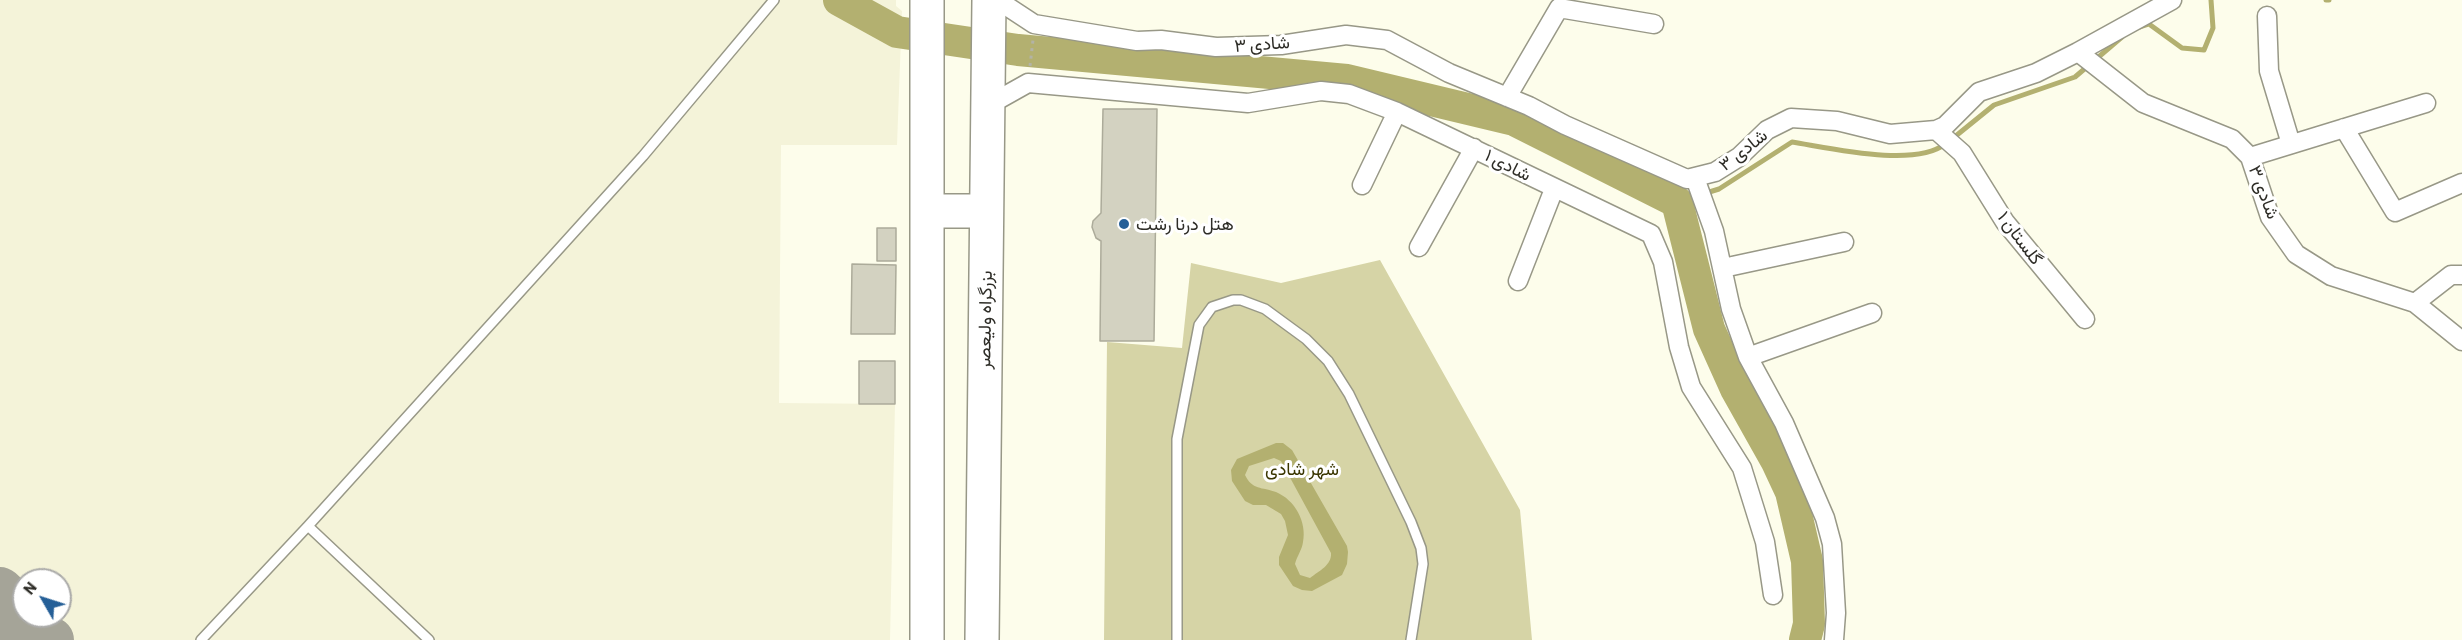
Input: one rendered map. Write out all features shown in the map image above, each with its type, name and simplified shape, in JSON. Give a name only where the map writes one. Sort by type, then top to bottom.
[{"type":"highway","name":"بزرگراه ولیعصر","points":[[982,640],[990,2]]},
{"type":"highway","points":[[927,4],[927,640]]},
{"type":"highway","points":[[927,211],[986,211]]},
{"type":"street","points":[[1936,130],[1946,126],[1979,92],[2083,55],[2172,0]]},
{"type":"street","name":"شادی ۳","points":[[990,2],[1034,24],[1137,41],[1161,40],[1216,47],[1281,45],[1346,34],[1387,40],[1449,73],[1687,179],[1715,172],[1739,157],[1767,130],[1791,118],[1837,122],[1890,134],[1936,130]]},
{"type":"street","points":[[1507,97],[1559,8],[1654,24]]},
{"type":"street","points":[[2267,16],[2270,71],[2291,144]]},
{"type":"street","name":"شادی ۳","points":[[2083,55],[2143,103],[2232,139],[2250,157],[2270,217],[2296,254],[2331,276],[2415,303],[2462,341]]},
{"type":"street","points":[[988,99],[1028,83]]},
{"type":"street","name":"شادی ۱","points":[[1028,83],[1248,103],[1321,91],[1349,94],[1397,112],[1651,234],[1663,262],[1678,347],[1691,387],[1742,468],[1765,542],[1773,595]]},
{"type":"street","points":[[2250,157],[2426,104]]},
{"type":"street","points":[[1362,185],[1397,112]]},
{"type":"street","points":[[2344,128],[2395,212],[2462,183]]},
{"type":"street","name":"گلستان ۱","points":[[1936,130],[1962,153],[2005,222],[2085,319]]},
{"type":"street","points":[[1419,247],[1474,148]]},
{"type":"street","points":[[1695,178],[1714,231],[1731,309],[1748,357],[1784,423],[1825,518],[1832,544],[1836,613],[1834,640]]},
{"type":"street","points":[[1518,281],[1554,189]]},
{"type":"street","points":[[1723,268],[1844,242]]},
{"type":"street","points":[[2415,303],[2451,275],[2462,275]]},
{"type":"street","points":[[1748,357],[1872,313]]},
{"type":"lane","points":[[201,640],[308,526],[643,156],[773,2]]},
{"type":"lane","points":[[1177,640],[1177,439],[1199,326],[1212,307],[1233,300],[1241,300],[1265,309],[1306,339],[1328,361],[1350,394],[1412,522],[1421,548],[1423,564],[1412,640]]},
{"type":"lane","points":[[308,526],[429,640]]},
{"type":"path","points":[[1028,83],[1034,24]]},
{"type":"shaded area","points":[[0,0],[896,0],[896,6],[902,11],[897,145],[781,145],[779,403],[895,404],[890,640],[0,640]]},
{"type":"shaded area","points":[[1276,443],[1283,443],[1292,450],[1347,546],[1347,564],[1342,575],[1312,591],[1293,586],[1279,565],[1279,557],[1288,535],[1285,521],[1281,514],[1266,505],[1253,505],[1245,501],[1232,481],[1231,470],[1237,459]],"holes":[[[1274,458],[1281,461],[1331,553],[1327,564],[1310,578],[1300,575],[1295,564],[1304,534],[1298,512],[1289,500],[1276,492],[1254,486],[1245,475],[1249,466]]]},
{"type":"green space","name":"شهر شادی","points":[[1380,260],[1520,510],[1532,640],[1104,640],[1107,342],[1182,348],[1191,263],[1281,283]]},
{"type":"building","name":"هتل درنا رشت","points":[[1103,109],[1157,109],[1154,341],[1100,341],[1101,241],[1096,238],[1092,227],[1093,221],[1101,213]]},
{"type":"building","points":[[877,228],[896,228],[896,261],[877,261]]},
{"type":"building","points":[[852,264],[896,265],[895,334],[851,334]]},
{"type":"building","points":[[859,361],[895,361],[895,404],[859,404]]},
{"type":"waterway","points":[[839,0],[897,32],[1018,50],[1347,80],[1514,120],[1677,202],[1709,329],[1736,389],[1791,492],[1807,561],[1809,624],[1805,640]]},
{"type":"waterway","points":[[2140,27],[2149,24],[2182,48],[2204,50],[2213,28],[2211,0]]},
{"type":"waterway","points":[[1952,139],[1994,105],[2075,77],[2122,37]]},
{"type":"waterway","points":[[1677,202],[1719,189],[1792,142],[1849,152],[1893,155],[1914,155],[1931,151],[1945,144]]},
{"type":"taxiway","points":[[0,590],[12,601]]},
{"type":"taxiway","points":[[0,633],[26,632],[51,640]]},
{"type":"place","name":"هتل درنا رشت","points":[[1124,224]]}]
